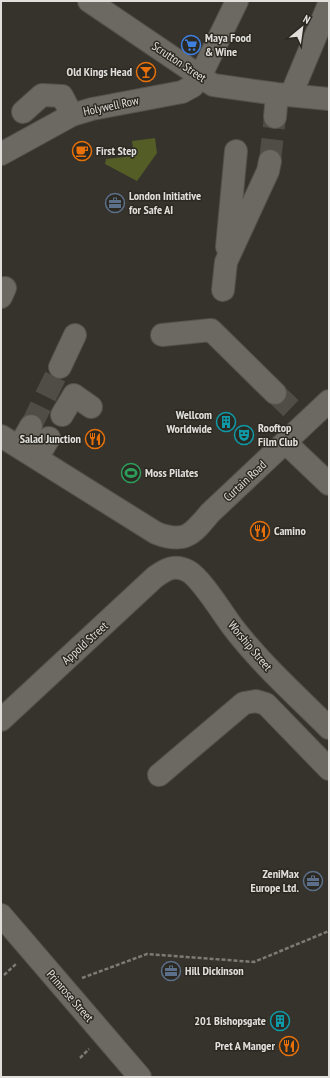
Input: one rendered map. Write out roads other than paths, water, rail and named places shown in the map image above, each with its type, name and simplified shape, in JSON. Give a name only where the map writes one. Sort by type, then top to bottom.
[{"type":"street","name":"Scrutton Street","points":[[89,1],[213,85],[284,95],[329,99]]},
{"type":"street","points":[[200,77],[237,1]]},
{"type":"street","points":[[275,117],[284,95],[324,31],[329,4]]},
{"type":"street","name":"Holywell Row","points":[[1,154],[85,104],[182,92],[193,86],[200,77]]},
{"type":"street","points":[[23,112],[42,95],[62,96],[85,104]]},
{"type":"street","points":[[223,290],[236,151]]},
{"type":"street","points":[[226,262],[268,171],[270,161]]},
{"type":"street","points":[[162,335],[210,330],[275,393]]},
{"type":"street","points":[[60,367],[75,335]]},
{"type":"street","points":[[62,415],[74,395],[91,407]]},
{"type":"street","name":"Curtain Road","points":[[19,447],[156,533],[167,538],[177,539],[195,531],[210,513],[286,443],[301,417],[329,401]]},
{"type":"street","points":[[19,447],[30,426]]},
{"type":"street","points":[[19,447],[49,438]]},
{"type":"street","points":[[286,443],[329,484]]},
{"type":"street","name":"Appold Street","points":[[1,720],[155,577],[171,568]]},
{"type":"street","name":"Worship Street","points":[[171,568],[178,568],[190,572],[218,605],[232,626],[270,670],[329,728]]},
{"type":"street","points":[[159,775],[244,703],[256,701],[266,704],[329,770]]},
{"type":"street","name":"Primrose Street","points":[[1,914],[140,1077]]},
{"type":"tunnel","points":[[270,161],[275,117]]},
{"type":"tunnel","points":[[31,426],[60,367]]},
{"type":"tunnel","points":[[275,393],[295,412]]},
{"type":"place","name":"Maya Food & Wine","points":[[191,45]]},
{"type":"place","name":"Old Kings Head","points":[[146,72]]},
{"type":"place","name":"First Step","points":[[82,151]]},
{"type":"place","name":"London Initiative for Safe AI","points":[[115,203]]},
{"type":"place","name":"Wellcom Worldwide","points":[[226,422]]},
{"type":"place","name":"Rooftop Film Club","points":[[244,435]]},
{"type":"place","name":"Salad Junction","points":[[95,439]]},
{"type":"place","name":"Moss Pilates","points":[[131,473]]},
{"type":"place","name":"Camino","points":[[260,531]]},
{"type":"place","name":"ZeniMax Europe Ltd.","points":[[313,881]]},
{"type":"place","name":"Hill Dickinson","points":[[171,971]]},
{"type":"place","name":"201 Bishopsgate","points":[[280,1021]]},
{"type":"place","name":"Pret A Manger","points":[[289,1046]]}]
